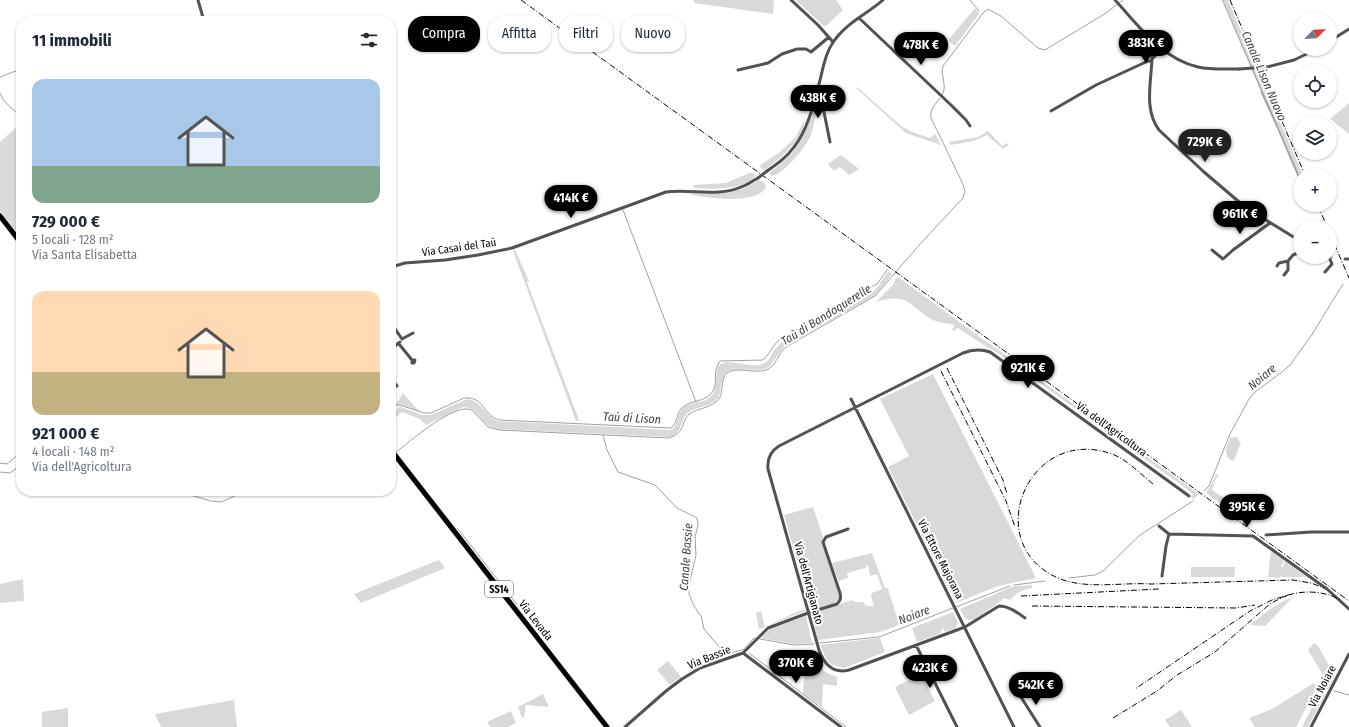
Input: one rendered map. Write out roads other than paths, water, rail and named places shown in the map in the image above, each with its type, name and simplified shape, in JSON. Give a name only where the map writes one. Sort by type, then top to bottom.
[{"type":"main road","points":[[0,216],[16,237]]},
{"type":"main road","name":"Via Levada","points":[[396,456],[607,727]]},
{"type":"street","points":[[198,0],[203,16]]},
{"type":"street","points":[[791,0],[818,25],[833,42]]},
{"type":"street","points":[[830,142],[821,97],[817,90],[826,58],[833,42],[843,30],[883,0]]},
{"type":"street","points":[[1118,2],[1149,37],[1165,52],[1180,61],[1199,68],[1239,69],[1267,67],[1294,60],[1302,56]]},
{"type":"street","points":[[859,18],[951,105],[970,126]]},
{"type":"street","points":[[1337,37],[1349,29]]},
{"type":"street","points":[[738,70],[768,63],[782,54],[797,49],[806,49],[811,52],[829,37]]},
{"type":"street","points":[[1149,37],[1152,50],[1150,110],[1157,127],[1204,172],[1245,207],[1293,237]]},
{"type":"street","points":[[1152,50],[1159,47]]},
{"type":"street","points":[[1051,111],[1096,85],[1152,60],[1157,54],[1159,47]]},
{"type":"street","points":[[1157,54],[1165,52]]},
{"type":"street","name":"Via Casai del Taù","points":[[396,266],[405,262],[445,260],[512,248],[666,192],[680,190],[727,191],[741,188],[767,172],[782,160],[796,145],[806,126],[817,90]]},
{"type":"street","points":[[1212,250],[1223,259],[1270,223]]},
{"type":"street","points":[[1284,275],[1288,270],[1288,261],[1293,255]]},
{"type":"street","points":[[1277,266],[1279,262],[1288,261]]},
{"type":"street","points":[[1325,272],[1332,264]]},
{"type":"street","points":[[396,330],[402,339]]},
{"type":"street","points":[[396,346],[402,339],[413,334]]},
{"type":"street","points":[[399,344],[412,360]]},
{"type":"street","name":"Via dell'Agricoltura","points":[[855,408],[963,352],[983,350],[990,352],[1189,496]]},
{"type":"street","name":"Via Ettore Majorana","points":[[851,399],[1014,727]]},
{"type":"street","name":"Via dell'Artigianato","points":[[855,408],[779,446],[772,452],[769,458],[768,469],[808,613],[821,656],[825,664],[832,669],[842,671],[849,670],[965,627],[999,606],[1015,611],[1025,618]]},
{"type":"street","points":[[1159,526],[1169,534],[1253,536],[1327,589],[1349,609]]},
{"type":"street","points":[[743,653],[768,628],[840,602],[840,593],[823,542],[826,537],[848,529]]},
{"type":"street","points":[[1266,535],[1310,532],[1349,532]]},
{"type":"street","points":[[1162,576],[1169,534]]},
{"type":"street","points":[[916,645],[957,727]]},
{"type":"street","name":"Via Bassie","points":[[625,727],[682,679],[700,668],[743,653],[841,727]]},
{"type":"street","name":"Via Noiare","points":[[1311,727],[1349,654]]},
{"type":"street","points":[[1019,694],[1040,727]]},
{"type":"waterway","points":[[970,0],[979,11]]},
{"type":"waterway","name":"Taù di Bandoquerelle","points":[[942,95],[944,92],[942,73],[943,66],[983,13],[988,9],[1001,16],[1038,48],[1045,50],[1106,13],[1123,0]]},
{"type":"waterway","points":[[0,77],[16,71]]},
{"type":"waterway","name":"Canale Lison Nuovo","points":[[1261,92],[1277,127]]},
{"type":"waterway","points":[[0,93],[4,101],[16,112]]},
{"type":"waterway","name":"Taù di Bandoquerelle","points":[[396,452],[421,432],[445,416],[456,411],[466,409],[473,411],[488,427],[499,430],[669,438],[674,436],[678,433],[689,414],[709,406],[719,399],[727,373],[735,370],[766,370],[775,363],[786,347],[875,296],[963,198],[965,191],[962,182],[931,118],[934,105],[940,98]]},
{"type":"waterway","points":[[623,210],[696,402]]},
{"type":"waterway","name":"Taù di Lison","points":[[396,406],[400,405],[424,413],[431,413],[464,398],[471,398],[480,403],[494,418],[499,420],[671,428],[683,407],[707,397],[713,391],[716,369],[720,361],[763,360],[779,340],[877,284],[887,270]]},
{"type":"waterway","name":"Noiare","points":[[1204,491],[1209,486],[1230,434],[1249,399],[1255,392],[1290,365],[1311,336],[1343,284]]},
{"type":"waterway","name":"Canale Bassie","points":[[603,435],[607,450],[618,472],[655,485],[677,508],[697,518],[698,525],[695,537],[696,555],[689,585],[689,594],[694,606],[701,616],[704,629],[721,649],[731,653],[745,649]]},
{"type":"waterway","name":"Taù di Lison","points":[[0,463],[7,464],[16,456]]},
{"type":"waterway","name":"Taù di Bandoquerelle","points":[[0,472],[10,473],[16,469]]},
{"type":"waterway","name":"Taù di Bandoquerelle","points":[[194,496],[221,502],[235,496]]},
{"type":"waterway","name":"Noiare","points":[[1069,578],[1095,575],[1103,571],[1140,535],[1193,501]]},
{"type":"waterway","points":[[458,529],[519,607]]},
{"type":"waterway","name":"Noiare","points":[[1014,585],[1045,581]]},
{"type":"waterway","name":"Noiare","points":[[956,607],[1010,586]]},
{"type":"waterway","name":"Noiare","points":[[820,643],[879,637],[953,608]]},
{"type":"waterway","name":"Noiare","points":[[745,648],[755,638]]},
{"type":"waterway","name":"Noiare","points":[[760,639],[794,645],[814,644]]},
{"type":"waterway","name":"Canale Bassie","points":[[749,653],[846,727]]},
{"type":"waterway","points":[[1334,691],[1349,695]]},
{"type":"railway","points":[[521,0],[1349,601]]},
{"type":"railway","points":[[1230,0],[1302,168]]},
{"type":"railway","points":[[1321,212],[1324,220]]},
{"type":"railway","points":[[1337,250],[1349,278]]},
{"type":"railway","points":[[947,368],[1003,480],[1007,494]]},
{"type":"railway","points":[[941,371],[1006,501],[1015,527]]},
{"type":"railway","points":[[1153,484],[1127,462],[1109,453],[1080,450],[1055,457],[1036,472],[1024,493],[1018,517],[1022,540],[1034,562],[1058,578],[1080,584],[1104,585],[1293,580],[1311,583],[1324,588]]},
{"type":"railway","points":[[1021,596],[1159,589]]},
{"type":"railway","points":[[1288,595],[1301,592],[1315,592],[1341,600]]},
{"type":"railway","points":[[1113,718],[1157,691],[1177,675],[1215,652],[1271,603],[1288,595],[1272,600],[1250,611],[1135,689]]},
{"type":"railway","points":[[1032,606],[1236,608],[1255,605]]}]
